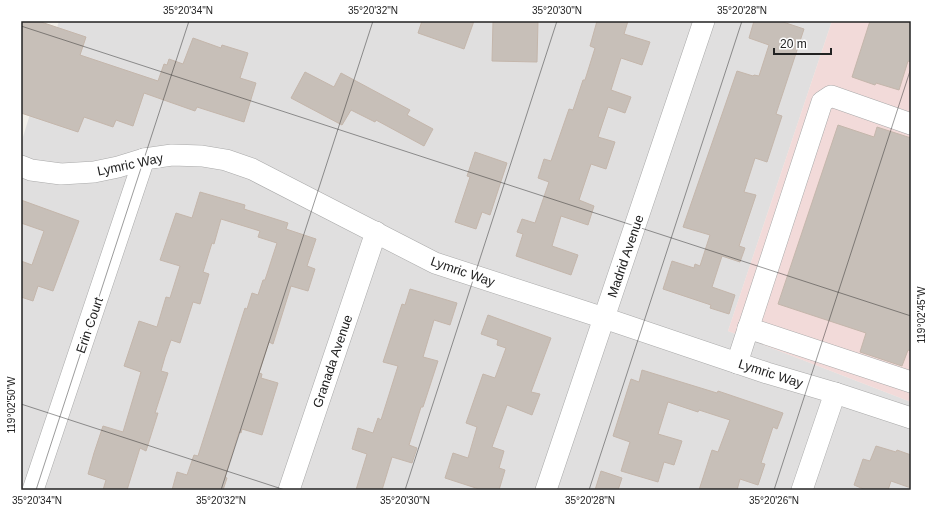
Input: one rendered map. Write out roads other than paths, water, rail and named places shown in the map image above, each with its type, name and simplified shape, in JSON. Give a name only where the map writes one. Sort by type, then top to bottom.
[{"type":"street","name":"Madrid Avenue","points":[[546,490],[704,21]]},
{"type":"street","points":[[737,363],[822,102],[831,96],[911,124]]},
{"type":"street","name":"Lymric Way","points":[[21,166],[31,170],[61,174],[94,172],[118,167],[144,159],[172,155],[202,156],[226,160],[252,169],[435,263],[767,373],[911,418]]},
{"type":"street","name":"Erin Court","points":[[33,490],[144,159]]},
{"type":"street","name":"Granada Avenue","points":[[289,490],[376,232]]},
{"type":"street","points":[[748,328],[911,382]]},
{"type":"street","points":[[802,490],[835,393]]}]
